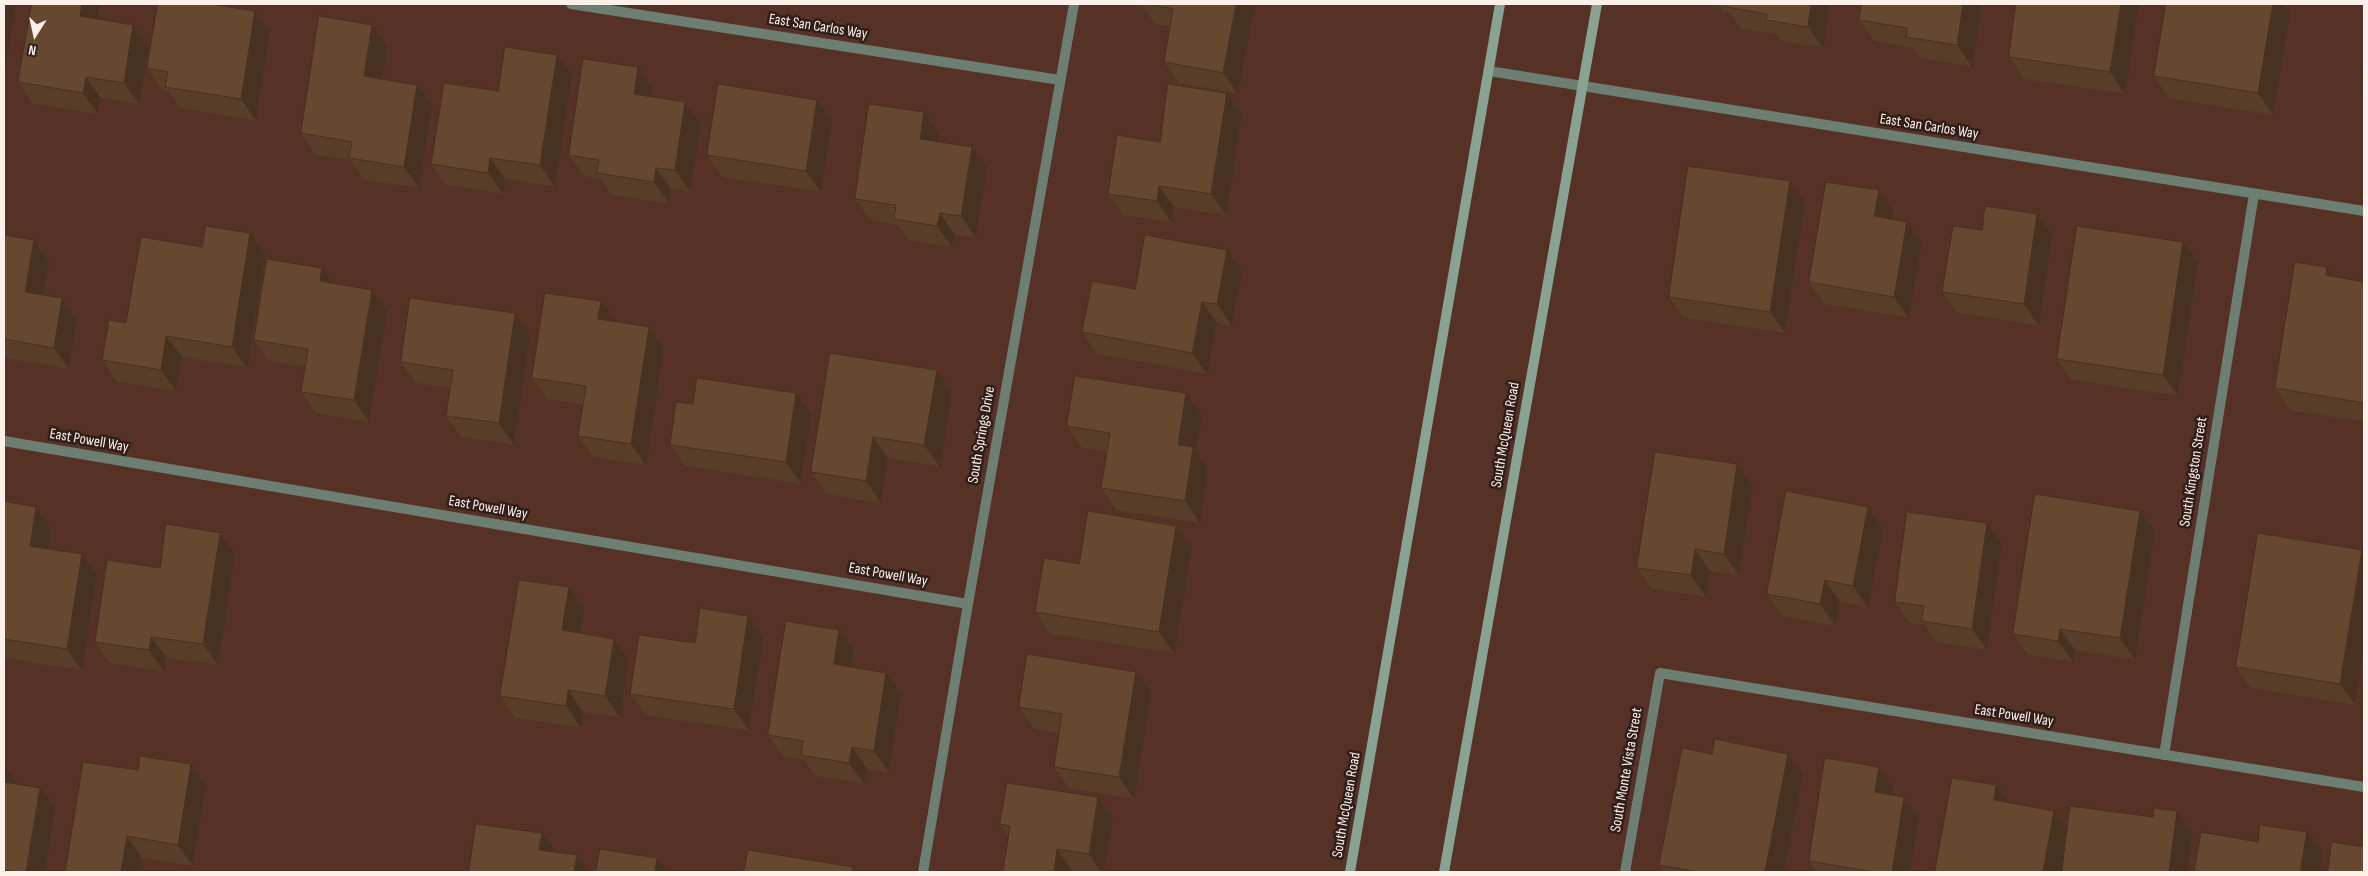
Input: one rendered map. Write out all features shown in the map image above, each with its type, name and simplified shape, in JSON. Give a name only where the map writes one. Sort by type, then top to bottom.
[{"type":"main road","name":"South McQueen Road","points":[[1350,872],[1500,4]]},
{"type":"main road","name":"South McQueen Road","points":[[1444,872],[1597,4]]},
{"type":"street","name":"East San Carlos Way","points":[[571,4],[1060,80]]},
{"type":"street","name":"South Springs Drive","points":[[923,872],[968,604],[1074,4]]},
{"type":"street","name":"East San Carlos Way","points":[[1489,71],[2364,212]]},
{"type":"street","name":"South Kingston Street","points":[[2164,755],[2254,194]]},
{"type":"street","name":"East Powell Way","points":[[4,442],[968,604]]},
{"type":"street","name":"East Powell Way","points":[[1660,673],[2364,787]]},
{"type":"street","name":"South Monte Vista Street","points":[[1624,872],[1660,673]]},
{"type":"building","points":[[32,4],[82,4],[80,16],[133,25],[124,83],[86,77],[83,93],[18,82]]},
{"type":"building","points":[[158,4],[211,4],[255,11],[241,99],[165,87],[168,72],[147,68]]},
{"type":"building","points":[[1146,4],[1236,4],[1223,73],[1164,62],[1173,9]]},
{"type":"building","points":[[1727,4],[1811,4],[1808,27],[1766,20],[1767,14],[1726,7]]},
{"type":"building","points":[[1862,4],[1963,4],[1957,45],[1906,37],[1907,28],[1859,20]]},
{"type":"building","points":[[2016,4],[2121,4],[2110,72],[2009,57]]},
{"type":"building","points":[[2166,4],[2273,4],[2258,93],[2154,76]]},
{"type":"building","points":[[319,16],[372,25],[364,76],[417,85],[404,167],[349,158],[352,142],[301,133]]},
{"type":"building","points":[[505,47],[557,55],[540,165],[490,158],[488,173],[431,164],[444,83],[498,91]]},
{"type":"building","points":[[583,59],[638,67],[634,94],[685,102],[675,170],[656,168],[654,182],[597,173],[599,160],[569,155]]},
{"type":"building","points":[[718,84],[817,100],[806,171],[707,155]]},
{"type":"building","points":[[1168,84],[1227,93],[1211,194],[1159,186],[1157,201],[1108,194],[1117,135],[1160,142]]},
{"type":"building","points":[[869,104],[924,112],[920,139],[972,147],[961,216],[940,213],[937,226],[894,219],[896,205],[855,199]]},
{"type":"building","points":[[1688,166],[1790,181],[1770,312],[1669,297]]},
{"type":"building","points":[[1826,182],[1879,190],[1874,216],[1907,222],[1894,297],[1809,282]]},
{"type":"building","points":[[1985,206],[2037,214],[2024,304],[1942,292],[1953,226],[1982,230]]},
{"type":"building","points":[[206,226],[250,233],[232,347],[166,336],[161,370],[102,360],[109,320],[126,323],[141,237],[202,247]]},
{"type":"building","points":[[2077,226],[2183,242],[2163,375],[2057,359]]},
{"type":"building","points":[[4,235],[34,240],[25,292],[62,298],[54,348],[4,339]]},
{"type":"building","points":[[1145,235],[1227,250],[1217,304],[1202,302],[1192,353],[1082,332],[1092,281],[1135,289]]},
{"type":"building","points":[[267,259],[322,268],[320,281],[372,290],[354,400],[301,392],[308,349],[254,340]]},
{"type":"building","points":[[2295,262],[2327,267],[2326,275],[2364,282],[2364,403],[2275,388]]},
{"type":"building","points":[[545,293],[601,301],[598,319],[649,327],[631,444],[578,436],[586,386],[532,378]]},
{"type":"building","points":[[410,298],[515,313],[499,423],[446,416],[453,370],[401,362]]},
{"type":"building","points":[[830,353],[937,370],[924,445],[873,437],[866,481],[811,472]]},
{"type":"building","points":[[1075,376],[1186,393],[1178,445],[1193,447],[1185,501],[1101,488],[1110,433],[1067,426]]},
{"type":"building","points":[[697,378],[796,393],[786,462],[670,445],[676,402],[693,404]]},
{"type":"building","points":[[1655,452],[1737,464],[1724,554],[1695,549],[1691,575],[1637,568]]},
{"type":"building","points":[[1786,491],[1868,507],[1853,586],[1825,580],[1820,604],[1767,594]]},
{"type":"building","points":[[2035,494],[2140,511],[2120,638],[2060,629],[2058,641],[2013,634]]},
{"type":"building","points":[[4,501],[36,507],[30,546],[82,554],[67,649],[4,639]]},
{"type":"building","points":[[1088,511],[1176,526],[1159,632],[1035,612],[1044,558],[1079,564]]},
{"type":"building","points":[[1907,512],[1987,523],[1972,629],[1921,621],[1924,606],[1895,602]]},
{"type":"building","points":[[166,524],[220,533],[203,644],[151,637],[149,650],[95,642],[107,560],[160,568]]},
{"type":"building","points":[[2258,533],[2362,550],[2340,684],[2236,667]]},
{"type":"building","points":[[519,580],[569,587],[562,630],[614,639],[605,696],[568,690],[566,706],[500,696]]},
{"type":"building","points":[[700,608],[748,616],[734,709],[630,694],[639,635],[695,643]]},
{"type":"building","points":[[786,621],[839,630],[834,664],[886,673],[874,751],[852,747],[849,763],[801,755],[803,741],[768,735]]},
{"type":"building","points":[[1027,654],[1136,672],[1119,777],[1054,767],[1062,714],[1019,707]]},
{"type":"building","points":[[1715,739],[1788,754],[1765,872],[1699,872],[1659,865],[1682,748],[1712,754]]},
{"type":"building","points":[[140,756],[191,764],[178,845],[127,836],[121,872],[65,872],[83,762],[138,770]]},
{"type":"building","points":[[1825,758],[1879,767],[1875,792],[1904,797],[1892,872],[1874,872],[1809,861]]},
{"type":"building","points":[[1952,778],[1996,785],[1994,800],[2054,811],[2043,872],[1935,872]]},
{"type":"building","points":[[4,782],[40,788],[26,872],[4,870]]},
{"type":"building","points":[[1007,783],[1098,797],[1089,854],[1057,849],[1054,872],[1003,872],[1010,826],[1000,824]]},
{"type":"building","points":[[2070,806],[2153,817],[2154,808],[2177,811],[2169,872],[2062,872]]},
{"type":"building","points":[[476,824],[542,833],[539,850],[577,855],[574,872],[469,872]]},
{"type":"building","points":[[2260,825],[2307,832],[2300,872],[2194,872],[2201,832],[2258,842]]},
{"type":"building","points":[[2332,842],[2364,847],[2364,872],[2328,872]]},
{"type":"building","points":[[600,849],[657,858],[655,872],[596,872]]},
{"type":"building","points":[[748,850],[853,867],[852,872],[744,872]]}]
